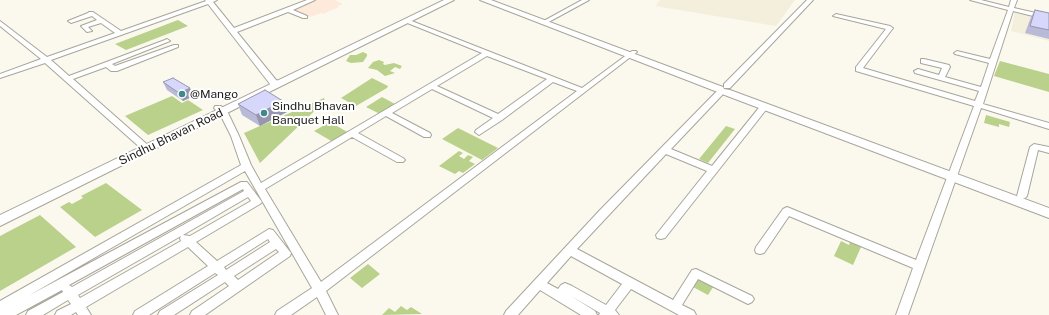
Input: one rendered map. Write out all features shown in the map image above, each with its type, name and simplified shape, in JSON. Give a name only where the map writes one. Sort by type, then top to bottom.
[{"type":"main road","name":"Sindhu Bhavan Road","points":[[0,221],[442,0]]},
{"type":"main road","name":"Sindhu Bhavan Road","points":[[276,83],[450,0]]},
{"type":"main road","points":[[484,0],[546,21]]},
{"type":"main road","points":[[495,0],[724,89],[953,174],[1049,213]]},
{"type":"main road","points":[[724,89],[764,106],[953,174],[1049,206]]},
{"type":"main road","name":"Sindhu Bhavan Road","points":[[0,215],[144,148]]},
{"type":"street","points":[[0,76],[211,0],[233,31],[276,83]]},
{"type":"street","points":[[233,31],[312,0]]},
{"type":"street","points":[[546,21],[586,0]]},
{"type":"street","points":[[510,315],[664,150],[810,0]]},
{"type":"street","points":[[973,0],[1012,4],[1049,18]]},
{"type":"street","points":[[902,315],[978,106],[1012,4]]},
{"type":"street","points":[[287,9],[305,17]]},
{"type":"street","points":[[71,21],[92,13],[120,33]]},
{"type":"street","points":[[836,16],[890,28],[859,69],[978,106],[1049,126]]},
{"type":"street","points":[[89,31],[84,26],[102,21]]},
{"type":"street","points":[[407,21],[583,92]]},
{"type":"street","points":[[0,23],[4,29],[45,59],[144,148]]},
{"type":"street","points":[[67,79],[167,41]]},
{"type":"street","points":[[106,64],[114,69],[176,46]]},
{"type":"street","points":[[144,50],[153,55]]},
{"type":"street","points":[[5,315],[174,228],[254,190],[487,53]]},
{"type":"street","points":[[957,53],[993,62]]},
{"type":"street","points":[[281,315],[319,290],[632,54]]},
{"type":"street","points":[[924,61],[946,67],[941,78]]},
{"type":"street","points":[[918,71],[983,90]]},
{"type":"street","points":[[479,132],[552,79]]},
{"type":"street","points":[[431,86],[499,118]]},
{"type":"street","points":[[661,235],[764,106]]},
{"type":"street","points":[[62,315],[82,310],[188,241],[257,202],[235,136],[221,110]]},
{"type":"street","points":[[386,113],[426,135]]},
{"type":"street","points":[[352,133],[400,160]]},
{"type":"street","points":[[1022,196],[1034,147],[1049,150]]},
{"type":"street","points":[[664,150],[713,170]]},
{"type":"street","points":[[32,315],[63,284],[161,215],[246,166]]},
{"type":"street","points":[[254,190],[281,225],[332,315]]},
{"type":"street","points":[[760,250],[787,211],[919,266]]},
{"type":"street","points":[[161,215],[238,287]]},
{"type":"street","points":[[139,315],[281,225]]},
{"type":"street","points":[[196,315],[286,253],[269,233]]},
{"type":"street","points":[[164,315],[277,243]]},
{"type":"street","points":[[570,250],[690,315]]},
{"type":"street","points":[[675,306],[696,273],[748,299]]},
{"type":"street","points":[[559,295],[565,288],[568,288],[609,314],[630,282]]},
{"type":"street","points":[[0,307],[63,284]]},
{"type":"street","points":[[63,284],[82,310]]},
{"type":"street","points":[[538,284],[591,315]]},
{"type":"shaded area","points":[[316,0],[334,0],[343,4],[323,14],[321,13],[310,17],[292,9]]},
{"type":"shaded area","points":[[660,0],[795,0],[776,26],[655,6]]},
{"type":"shaded area","points":[[1015,11],[1049,19],[1049,41],[1011,31]]},
{"type":"green space","points":[[178,20],[188,26],[126,50],[115,44]]},
{"type":"green space","points":[[363,52],[367,54],[367,56],[363,62],[351,63],[346,61],[350,55],[356,55]]},
{"type":"green space","points":[[379,60],[384,62],[383,64],[385,65],[394,63],[402,66],[400,69],[395,67],[390,71],[395,73],[385,76],[377,70],[368,68],[373,62]]},
{"type":"green space","points":[[1000,61],[1049,74],[1049,92],[994,76]]},
{"type":"green space","points":[[372,78],[388,86],[387,88],[356,106],[341,98]]},
{"type":"green space","points":[[172,96],[182,103],[188,100],[203,110],[148,135],[125,116]]},
{"type":"green space","points":[[382,97],[395,104],[380,114],[366,107]]},
{"type":"green space","points":[[324,98],[325,101],[260,163],[244,133]]},
{"type":"green space","points":[[986,115],[1010,122],[1009,127],[999,124],[999,127],[984,123]]},
{"type":"green space","points":[[330,122],[349,133],[333,142],[314,131]]},
{"type":"green space","points":[[726,126],[735,129],[708,163],[699,159]]},
{"type":"green space","points":[[458,128],[498,148],[482,160],[442,139]]},
{"type":"green space","points":[[459,151],[463,153],[459,156],[464,159],[468,155],[473,157],[469,161],[475,164],[463,173],[459,171],[455,174],[439,166]]},
{"type":"green space","points":[[106,183],[142,210],[95,237],[60,207],[69,202],[72,204],[83,198],[81,196]]},
{"type":"green space","points":[[40,215],[76,247],[0,291],[0,236]]},
{"type":"green space","points":[[841,241],[849,245],[850,242],[861,247],[853,265],[834,256]]},
{"type":"green space","points":[[368,264],[380,274],[362,288],[350,278]]},
{"type":"green space","points":[[700,276],[715,284],[708,295],[693,287]]},
{"type":"green space","points":[[401,306],[407,310],[411,307],[422,314],[382,315],[389,308],[395,312]]},
{"type":"building","points":[[1035,10],[1049,13],[1049,30],[1030,26]]},
{"type":"building","points":[[173,78],[190,88],[179,93],[163,82]]},
{"type":"building","points":[[265,90],[283,101],[256,115],[238,104]]},
{"type":"place","name":"@Mango","points":[[182,94]]},
{"type":"place","name":"Sindhu Bhavan Banquet Hall","points":[[264,113]]}]
